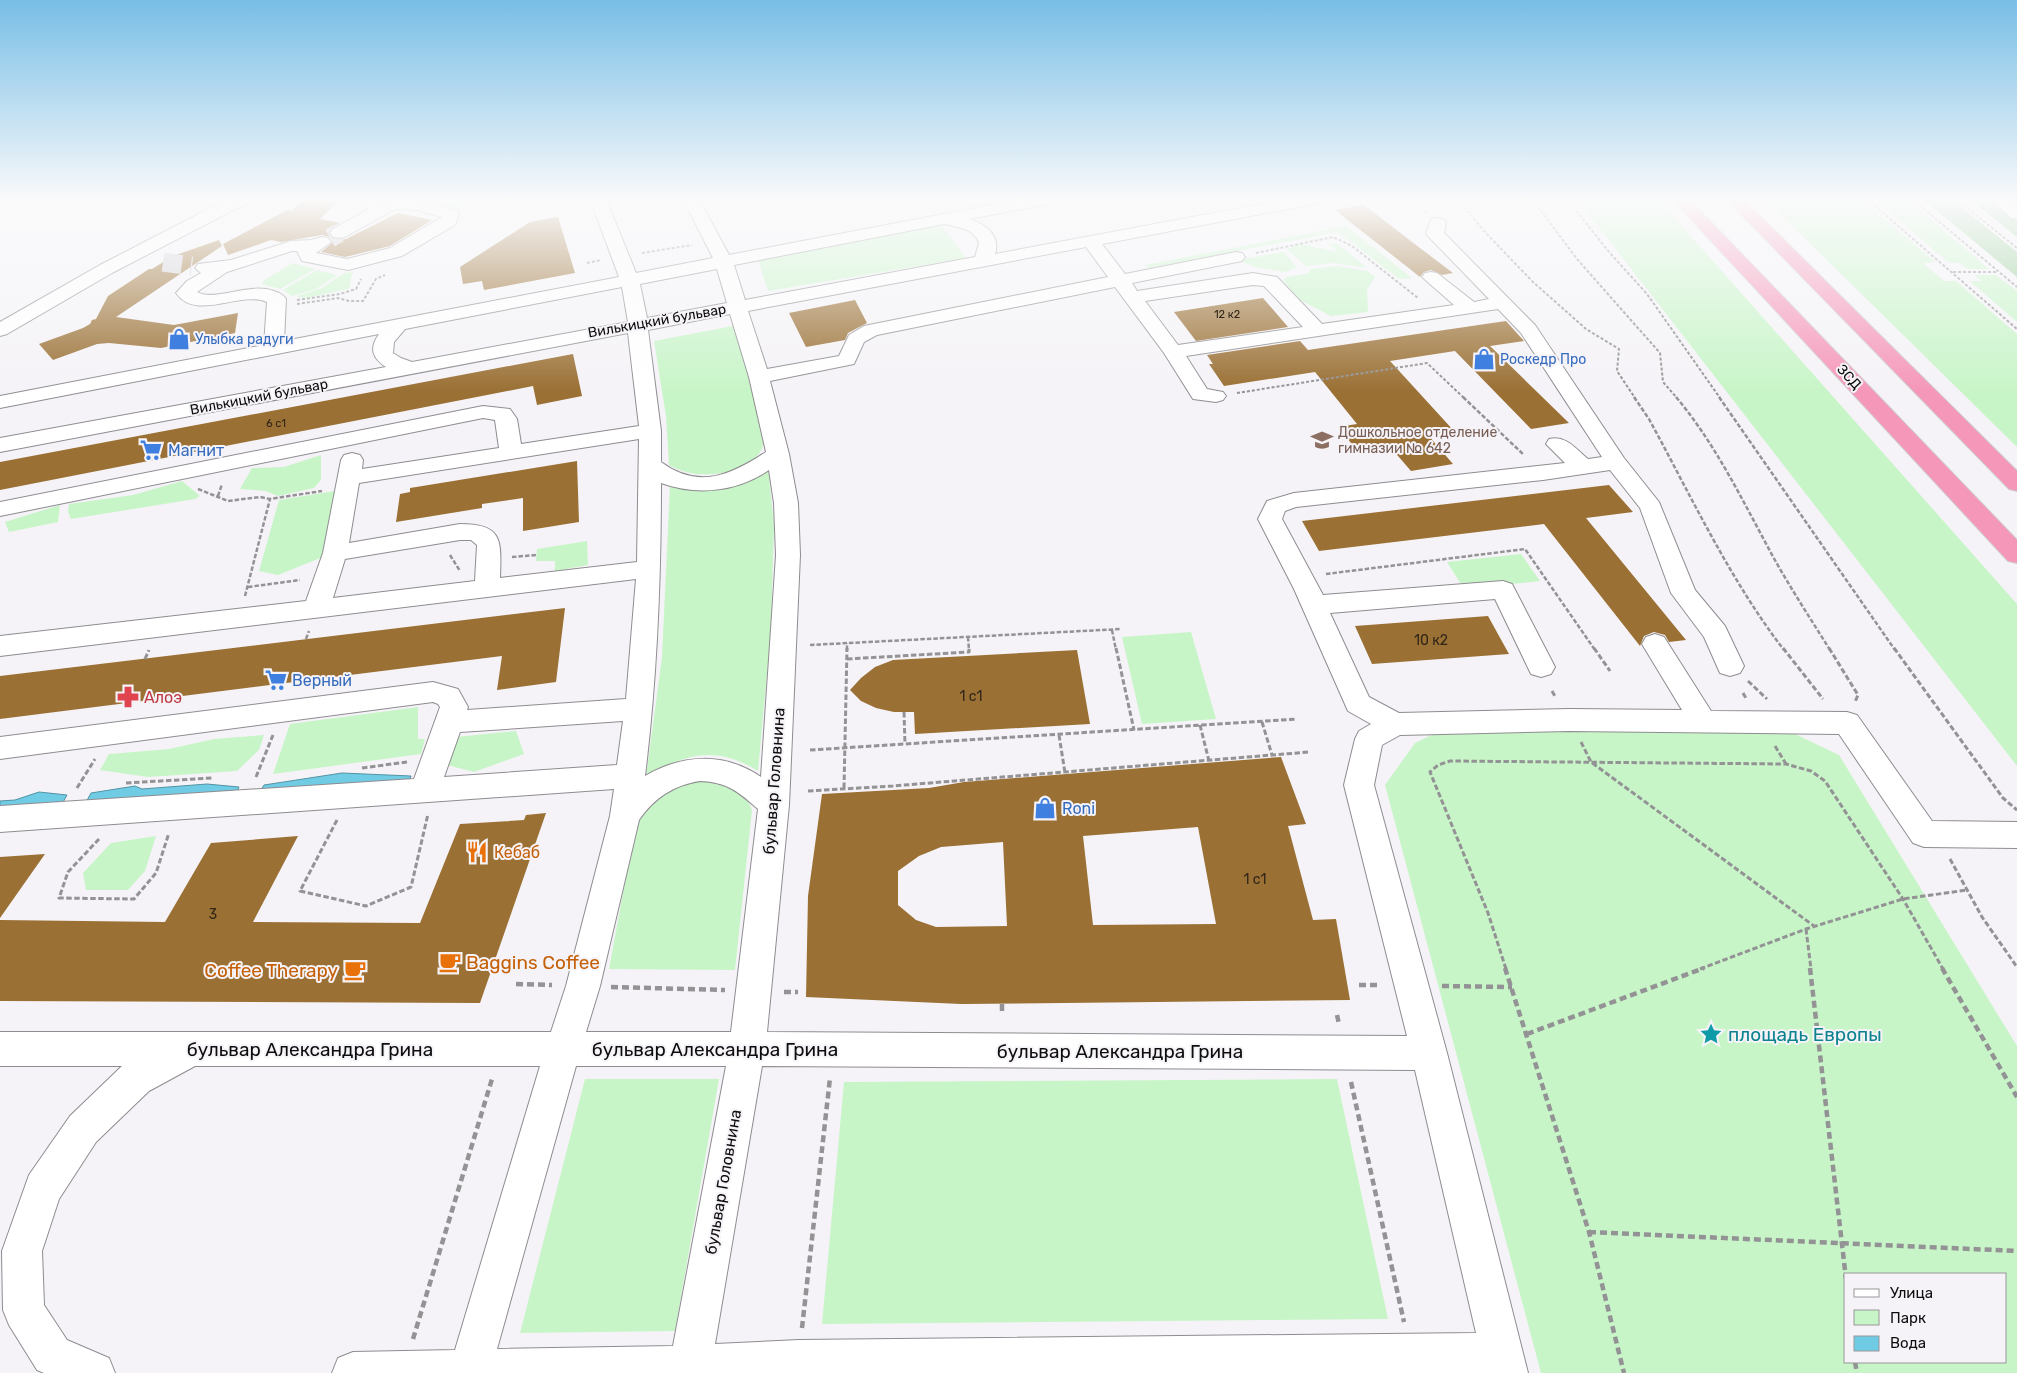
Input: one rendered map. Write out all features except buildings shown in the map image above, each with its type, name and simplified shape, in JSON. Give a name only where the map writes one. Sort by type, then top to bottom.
[{"type":"highway","name":"ЗСД","points":[[1741,263],[2017,555]]},
{"type":"highway","points":[[1798,263],[2017,484]]},
{"type":"street","points":[[0,313],[93,263]]},
{"type":"street","points":[[0,330],[119,263]]},
{"type":"street","points":[[192,266],[210,268],[236,263]]},
{"type":"street","points":[[338,263],[348,265],[353,263]]},
{"type":"street","points":[[469,1372],[563,1049],[584,986],[625,816],[639,709],[649,569],[651,465],[650,431],[638,338],[639,325],[629,263]]},
{"type":"street","points":[[0,402],[398,326],[631,267],[704,263]]},
{"type":"street","name":"бульвар Головнина","points":[[690,1370],[747,1049],[754,991],[774,804],[788,555],[786,503],[778,454],[759,378],[724,263]]},
{"type":"street","name":"Вилькицкий бульвар","points":[[0,445],[971,263]]},
{"type":"street","points":[[1107,263],[1173,352],[1200,395],[1216,396]]},
{"type":"street","points":[[759,378],[848,360],[856,339],[871,330],[1203,263]]},
{"type":"street","points":[[1464,263],[1528,329],[1616,462],[1651,507],[1716,633],[1730,666]]},
{"type":"street","points":[[223,267],[194,285],[185,293],[190,297],[205,300],[260,293],[277,299],[274,350]]},
{"type":"street","points":[[1431,277],[1470,308]]},
{"type":"street","points":[[1132,297],[1253,279],[1270,281],[1318,331]]},
{"type":"street","points":[[1173,352],[1503,303]]},
{"type":"street","points":[[398,326],[387,334],[381,344],[381,352],[387,360],[398,366],[414,368]]},
{"type":"street","points":[[0,509],[494,412],[502,414],[506,419],[510,453]]},
{"type":"street","points":[[348,482],[510,453],[650,431]]},
{"type":"street","points":[[316,609],[331,564],[356,438]]},
{"type":"street","points":[[1557,444],[1582,467]]},
{"type":"street","points":[[651,465],[669,477],[686,483],[710,484],[749,474],[778,454]]},
{"type":"street","points":[[1395,724],[1358,704],[1314,604],[1270,519],[1275,506],[1294,500],[1543,473],[1616,462]]},
{"type":"street","points":[[331,564],[436,536],[460,532],[475,532],[486,537],[489,545],[480,589]]},
{"type":"street","points":[[0,646],[649,569]]},
{"type":"street","points":[[1314,604],[1503,590],[1541,667]]},
{"type":"street","points":[[1655,644],[1702,721]]},
{"type":"street","points":[[0,748],[433,692],[448,696],[454,706],[429,790]]},
{"type":"street","points":[[448,722],[639,709]]},
{"type":"street","points":[[353,1373],[690,1370],[798,1361],[1411,1355],[1505,1363],[1430,1053],[1359,785],[1369,739],[1395,724],[1569,720],[1847,723],[1924,834],[2017,835]]},
{"type":"street","points":[[625,816],[642,795],[666,779],[686,770],[710,770],[736,776],[774,804]]},
{"type":"street","points":[[0,819],[629,776]]},
{"type":"street","name":"бульвар Александра Грина","points":[[0,1049],[833,1049],[1430,1053]]},
{"type":"street","points":[[94,1373],[52,1355],[24,1310],[22,1251],[43,1189],[84,1129],[136,1078],[191,1049]]},
{"type":"path","points":[[277,308],[338,298],[349,301],[363,301],[376,279],[394,272],[365,263]]},
{"type":"path","points":[[631,267],[642,263]]},
{"type":"path","points":[[1374,263],[1437,313]]},
{"type":"path","points":[[1515,263],[1533,282],[1586,329],[1619,349],[1617,371],[1649,419],[1737,578],[1766,626],[1818,694],[1847,723],[1858,695],[1777,564],[1724,465],[1691,416],[1663,382],[1660,353],[1581,263]]},
{"type":"path","points":[[1619,263],[1648,294],[1921,687],[2003,798],[2017,810]]},
{"type":"path","points":[[1942,263],[2017,329]]},
{"type":"path","points":[[1987,263],[2017,287]]},
{"type":"path","points":[[1952,272],[1997,272]]},
{"type":"path","points":[[1216,396],[1428,363],[1543,473]]},
{"type":"path","points":[[189,471],[187,480],[202,492],[228,502],[260,497],[270,499],[348,482]]},
{"type":"path","points":[[240,618],[270,499]]},
{"type":"path","points":[[436,536],[480,589]]},
{"type":"path","points":[[248,587],[331,564]]},
{"type":"path","points":[[810,645],[1121,629]]},
{"type":"path","points":[[1112,630],[1134,730]]},
{"type":"path","points":[[847,659],[969,652],[968,637]]},
{"type":"path","points":[[844,788],[847,644]]},
{"type":"path","points":[[1730,666],[1764,694],[1781,721]]},
{"type":"path","points":[[1552,691],[1591,762],[1814,927]]},
{"type":"path","points":[[244,803],[267,753],[281,712]]},
{"type":"path","points":[[904,712],[905,744]]},
{"type":"path","points":[[810,750],[1297,720]]},
{"type":"path","points":[[1262,722],[1272,755]]},
{"type":"path","points":[[1200,725],[1209,762]]},
{"type":"path","points":[[1059,734],[1064,773]]},
{"type":"path","points":[[808,791],[1209,762],[1309,752]]},
{"type":"path","points":[[1624,1373],[1589,1232],[1488,913],[1430,772],[1438,765],[1450,761],[1786,764],[1811,771],[1825,781],[1903,899],[2017,1097]]},
{"type":"path","points":[[350,796],[300,891],[366,906],[412,886],[429,790]]},
{"type":"path","points":[[126,811],[68,872],[59,898],[134,898],[156,873],[176,807]]},
{"type":"path","points":[[1936,834],[1982,917],[2017,966]]},
{"type":"path","points":[[1527,1034],[1806,929],[1903,899],[1967,890]]},
{"type":"path","points":[[1806,929],[1845,1273]]},
{"type":"path","points":[[516,984],[798,992]]},
{"type":"path","points":[[1002,1004],[1002,1014]]},
{"type":"path","points":[[1337,1015],[1411,1355]]},
{"type":"path","points":[[403,1372],[501,1049]]},
{"type":"path","points":[[798,1361],[833,1049]]},
{"type":"path","points":[[1589,1232],[2017,1251]]},
{"type":"green space","points":[[293,263],[315,269],[280,289],[262,284],[264,280]]},
{"type":"green space","points":[[759,263],[936,263],[768,291]]},
{"type":"green space","points":[[1156,263],[1175,263],[1149,268],[1146,265]]},
{"type":"green space","points":[[1245,263],[1293,263],[1296,267],[1286,272],[1255,267]]},
{"type":"green space","points":[[1303,263],[1333,263],[1306,266]]},
{"type":"green space","points":[[1334,263],[1361,263],[1367,268]]},
{"type":"green space","points":[[1378,263],[1393,263],[1412,278],[1399,279]]},
{"type":"green space","points":[[1627,263],[1715,263],[2017,604],[2017,766]]},
{"type":"green space","points":[[1830,263],[1923,263],[1944,281],[1956,281],[2017,334],[2017,447]]},
{"type":"green space","points":[[1960,263],[1982,263],[1989,269],[1968,269]]},
{"type":"green space","points":[[2000,263],[2017,263],[2017,277]]},
{"type":"green space","points":[[1337,266],[1367,271],[1375,277],[1367,290],[1368,312],[1331,316],[1298,299],[1283,280],[1288,277],[1309,273],[1311,269]]},
{"type":"green space","points":[[317,270],[337,275],[316,289],[292,296],[283,290]]},
{"type":"green space","points":[[354,272],[351,277],[350,287],[347,289],[307,298],[297,296],[322,288],[344,273]]},
{"type":"green space","points":[[1974,275],[1996,275],[2017,291],[2017,322],[1970,281],[1982,281]]},
{"type":"green space","points":[[733,326],[748,376],[763,445],[758,455],[749,463],[728,472],[698,474],[676,469],[669,465],[666,416],[654,341]]},
{"type":"green space","points":[[321,455],[321,480],[314,488],[278,496],[265,491],[240,489],[252,468],[284,467]]},
{"type":"green space","points":[[768,468],[774,525],[771,629],[758,771],[728,758],[715,755],[701,755],[674,762],[646,777],[662,657],[670,485]]},
{"type":"green space","points":[[182,481],[200,496],[195,499],[71,519],[68,512],[69,504],[133,495]]},
{"type":"green space","points":[[335,491],[323,557],[278,575],[259,571],[279,500]]},
{"type":"green space","points":[[60,505],[58,522],[9,532],[5,522]]},
{"type":"green space","points":[[587,541],[588,565],[555,571],[555,561],[536,561],[537,549]]},
{"type":"green space","points":[[1521,554],[1540,581],[1464,589],[1447,562]]},
{"type":"green space","points":[[1191,632],[1216,719],[1142,724],[1122,637]]},
{"type":"green space","points":[[418,707],[418,739],[425,739],[421,754],[273,774],[290,724]]},
{"type":"green space","name":"площадь Европы","points":[[1444,729],[1795,734],[1839,755],[2017,1046],[2017,1373],[1541,1373],[1385,785],[1415,743]]},
{"type":"green space","points":[[516,731],[524,754],[474,772],[447,765],[456,737]]},
{"type":"green space","points":[[264,735],[259,750],[237,771],[148,777],[100,770],[109,754],[169,749],[214,739]]},
{"type":"green space","points":[[718,779],[746,796],[752,810],[735,970],[609,969],[637,817],[648,802],[680,782]]},
{"type":"green space","points":[[156,836],[145,871],[128,890],[86,890],[83,873],[111,843]]},
{"type":"green space","points":[[585,1079],[719,1079],[675,1331],[520,1333]]},
{"type":"green space","points":[[1337,1079],[1388,1319],[822,1324],[844,1082]]},
{"type":"water","points":[[342,773],[411,776],[409,782],[260,792],[264,785]]},
{"type":"water","points":[[207,784],[239,787],[236,794],[85,804],[91,793],[135,786],[142,789]]},
{"type":"water","points":[[39,792],[67,795],[61,806],[0,810],[0,801],[15,800]]},
{"type":"tunnel","points":[[171,263],[192,266]]},
{"type":"place","name":"Улыбка радуги","points":[[179,339]]},
{"type":"place","name":"Роскедр Про","points":[[1484,359]]},
{"type":"place","name":"Дошкольное отделение гимназии № 642","points":[[1322,440]]},
{"type":"place","name":"Магнит","points":[[151,450]]},
{"type":"place","name":"Верный","points":[[276,680]]},
{"type":"place","name":"Алоэ","points":[[128,697]]},
{"type":"place","name":"Roni","points":[[1045,808]]},
{"type":"place","name":"Кебаб","points":[[477,852]]},
{"type":"place","name":"Baggins Coffee","points":[[450,962]]},
{"type":"place","name":"Coffee Therapy","points":[[355,970]]},
{"type":"place","name":"площадь Европы","points":[[1711,1034]]}]
